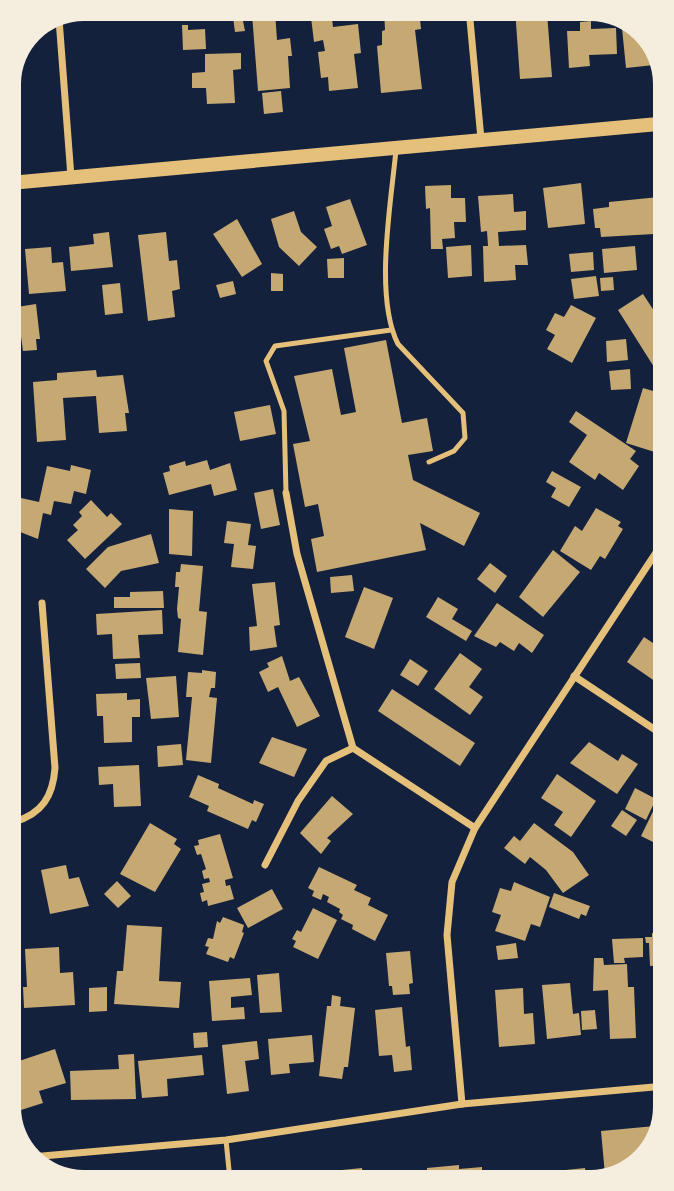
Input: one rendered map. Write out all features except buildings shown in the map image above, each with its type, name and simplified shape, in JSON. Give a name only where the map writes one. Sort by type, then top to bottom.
[{"type":"main road","points":[[21,182],[653,124]]},
{"type":"street","points":[[470,21],[481,139]]},
{"type":"street","points":[[60,26],[71,177]]},
{"type":"street","points":[[286,493],[297,554],[353,748],[475,828]]},
{"type":"street","points":[[462,1104],[447,935],[452,882],[475,828],[653,557]]},
{"type":"street","points":[[21,820],[32,816],[53,789],[55,768],[41,603]]},
{"type":"street","points":[[574,676],[653,728]]},
{"type":"street","points":[[265,865],[298,801],[326,761],[353,748]]},
{"type":"street","points":[[45,1156],[226,1140],[462,1104],[653,1087]]},
{"type":"lane","points":[[396,147],[385,261],[391,330],[398,344],[463,413],[465,438],[454,451],[429,462]]},
{"type":"lane","points":[[286,493],[284,411],[266,360],[275,346],[391,330]]},
{"type":"lane","points":[[226,1140],[229,1170]]}]
